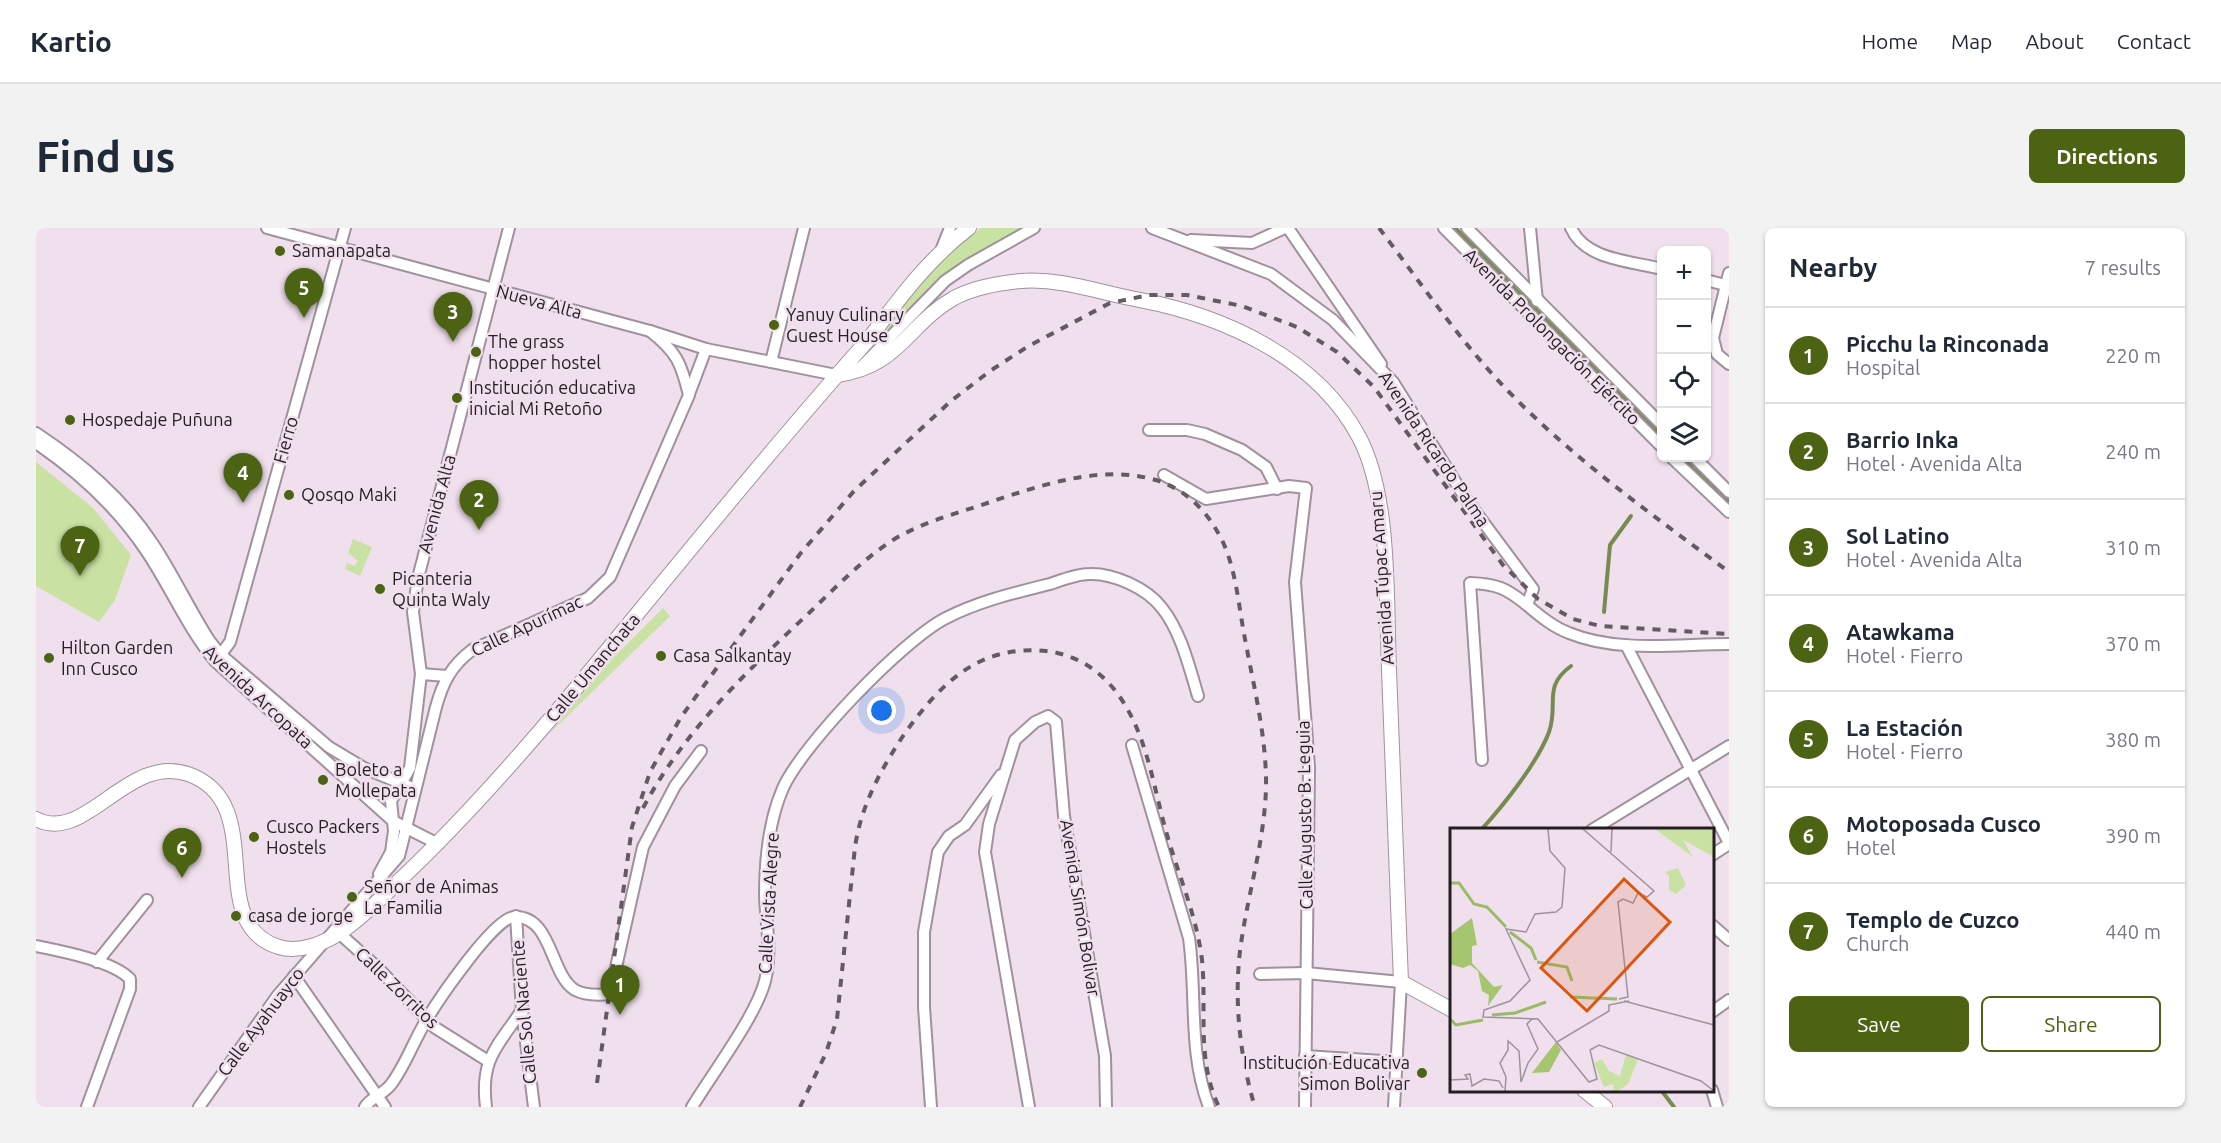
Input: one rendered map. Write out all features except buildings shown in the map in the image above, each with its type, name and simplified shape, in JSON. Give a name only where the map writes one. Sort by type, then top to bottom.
[{"type":"main road","name":"Calle Umanchata","points":[[334,936],[368,910],[438,844],[507,771],[942,248],[969,228]]},
{"type":"main road","name":"Avenida Túpac Amaru","points":[[836,375],[855,373],[895,351],[930,316],[956,297],[993,285],[1023,281],[1066,282],[1179,308],[1211,319],[1247,336],[1298,367],[1329,396],[1360,439],[1380,505],[1386,595],[1401,982]]},
{"type":"main road","points":[[36,819],[48,825],[62,825],[75,820],[126,784],[149,774],[175,771],[189,774],[219,795],[225,805],[233,841],[240,901],[249,928],[268,943],[291,949],[334,936]]},
{"type":"main road","points":[[1401,982],[1450,1009]]},
{"type":"main road","points":[[1586,1092],[1605,1107]]},
{"type":"street","name":"Nueva Alta","points":[[267,228],[650,331],[706,349],[836,375]]},
{"type":"street","name":"Fierro","points":[[218,658],[230,642],[345,228]]},
{"type":"street","name":"Avenida Alta","points":[[393,821],[391,801],[410,768],[421,674],[413,612],[418,578],[491,290],[509,228]]},
{"type":"street","points":[[771,362],[804,228]]},
{"type":"street","points":[[942,248],[950,228]]},
{"type":"street","points":[[855,373],[945,281],[968,264],[1034,228]]},
{"type":"street","name":"Avenida Ricardo Palma","points":[[1152,228],[1271,273],[1334,320],[1393,382],[1466,499],[1533,589],[1527,605]]},
{"type":"street","points":[[1182,239],[1252,243],[1286,228],[1393,382]]},
{"type":"street","name":"Avenida Prolongación Ejército","points":[[1444,228],[1657,442]]},
{"type":"street","name":"Avenida Prolongación Ejército","points":[[1467,228],[1657,420]]},
{"type":"street","points":[[1530,228],[1537,301]]},
{"type":"street","points":[[1571,228],[1579,243],[1593,251],[1657,268]]},
{"type":"street","points":[[1729,273],[1713,338],[1717,354],[1729,364]]},
{"type":"street","points":[[1711,281],[1725,285]]},
{"type":"street","points":[[650,331],[671,347],[682,365],[689,395]]},
{"type":"street","name":"Calle Apurímac","points":[[367,892],[393,865],[407,830],[436,707],[447,676],[472,650],[588,598],[610,577],[689,395],[706,349]]},
{"type":"street","points":[[1149,430],[1187,430],[1205,434],[1242,450],[1266,467],[1277,489],[1206,499],[1164,475]]},
{"type":"street","name":"Avenida Arcopata","points":[[36,433],[77,460],[100,480],[140,526],[218,658],[393,821],[438,844]]},
{"type":"street","name":"Avenida Arcopata","points":[[36,443],[95,488],[131,530],[148,553],[201,644],[329,747],[364,768],[417,790]]},
{"type":"street","points":[[1676,462],[1729,512]]},
{"type":"street","points":[[1699,462],[1729,492]]},
{"type":"street","name":"Calle Augusto B. Leguia","points":[[1277,489],[1306,488],[1295,582],[1309,767],[1305,1107]]},
{"type":"street","name":"Calle Vista Alegre","points":[[692,1107],[752,1011],[765,982],[769,943],[766,868],[774,813],[783,788],[793,770],[854,698],[922,634],[945,618],[990,599],[1088,574],[1108,576],[1138,588],[1161,607],[1179,638],[1198,696]]},
{"type":"street","points":[[1482,760],[1470,583],[1494,584],[1508,590],[1547,622],[1570,634],[1626,645],[1729,644]]},
{"type":"street","points":[[1626,645],[1729,844],[1714,854]]},
{"type":"street","points":[[421,674],[447,676]]},
{"type":"street","name":"Avenida Simón Bolivar","points":[[1007,767],[1015,740],[1045,716],[1052,718],[1056,722],[1070,852],[1105,1056],[1106,1107]]},
{"type":"street","points":[[1132,745],[1189,938],[1195,1059],[1209,1107]]},
{"type":"street","points":[[1596,828],[1691,767],[1729,746]]},
{"type":"street","points":[[365,1107],[393,1082],[427,1018],[497,924],[506,918],[516,916],[529,920],[541,931],[572,988],[584,993],[610,994],[643,847],[675,786],[701,751]]},
{"type":"street","points":[[1007,767],[988,824],[985,852],[1029,1107]]},
{"type":"street","points":[[931,1107],[924,1007],[924,932],[938,852],[950,836],[965,825],[1007,767]]},
{"type":"street","name":"Calle Apurímac","points":[[334,936],[367,892],[391,852],[393,821]]},
{"type":"street","points":[[965,825],[988,824]]},
{"type":"street","points":[[97,962],[147,900]]},
{"type":"street","name":"Calle Sol Naciente","points":[[516,916],[522,1010],[534,1107]]},
{"type":"street","points":[[1714,927],[1729,940]]},
{"type":"street","name":"Calle Ayahuayco","points":[[199,1107],[262,1015],[294,976],[334,936]]},
{"type":"street","name":"Calle Zorritos","points":[[334,936],[379,969],[434,1027],[488,1061]]},
{"type":"street","points":[[36,946],[97,962],[125,974],[130,979],[130,989],[87,1107]]},
{"type":"street","points":[[1260,974],[1306,973],[1401,982]]},
{"type":"street","points":[[294,976],[386,1107]]},
{"type":"street","name":"Avenida Túpac Amaru","points":[[1394,1107],[1401,982]]},
{"type":"street","points":[[1714,1011],[1729,1000]]},
{"type":"street","points":[[486,1107],[483,1086],[488,1061],[522,1010]]},
{"type":"street","points":[[1305,1056],[1398,1062]]},
{"type":"street","points":[[1714,1092],[1719,1107],[1729,1103]]},
{"type":"green space","points":[[981,228],[1023,228],[952,271],[886,337],[884,335],[890,322],[945,256]]},
{"type":"green space","points":[[36,462],[93,508],[131,555],[115,600],[99,622],[36,586]]},
{"type":"green space","points":[[353,539],[372,547],[360,576],[345,569],[347,563],[354,566],[358,561],[348,553]]},
{"type":"green space","points":[[663,608],[670,616],[549,734],[613,658]]},
{"type":"waterway","points":[[1455,228],[1657,430]]},
{"type":"waterway","points":[[1688,462],[1729,502]]},
{"type":"waterway","points":[[1604,612],[1610,545],[1631,516]]},
{"type":"waterway","points":[[1483,828],[1537,757],[1552,722],[1554,689],[1562,674],[1571,666]]},
{"type":"waterway","points":[[1663,1092],[1674,1107]]},
{"type":"railway","points":[[1379,228],[1475,354],[1535,418],[1616,487],[1729,572]]},
{"type":"railway","points":[[597,1083],[632,827],[650,772],[681,717],[800,554],[854,491],[951,401],[990,371],[1027,347],[1110,303],[1149,295],[1187,295],[1242,306],[1297,327],[1337,352],[1374,387],[1503,565],[1538,599],[1573,619],[1600,626],[1729,634]]},
{"type":"railway","points":[[643,808],[677,753],[740,680],[850,574],[893,540],[920,526],[947,516],[1034,488],[1081,477],[1129,475],[1162,482],[1181,492],[1198,505],[1223,543],[1236,584],[1262,732],[1266,770],[1265,810],[1238,970],[1238,1010],[1242,1050],[1255,1107]]},
{"type":"railway","points":[[800,1107],[826,1053],[837,1019],[855,847],[862,817],[873,789],[903,736],[946,685],[980,661],[1000,654],[1022,651],[1059,653],[1082,662],[1102,676],[1125,705],[1140,736],[1200,944],[1207,1071],[1219,1107]]},
{"type":"place","name":"Samanapata","points":[[280,251]]},
{"type":"place","name":"La Estación","points":[[304,318]]},
{"type":"place","name":"Yanuy Culinary Guest House","points":[[774,325]]},
{"type":"place","name":"Sol Latino","points":[[453,342]]},
{"type":"place","name":"The grass hopper hostel","points":[[476,352]]},
{"type":"place","name":"Institución educativa inicial Mi Retoño","points":[[457,398]]},
{"type":"place","name":"Hospedaje Puñuna","points":[[70,420]]},
{"type":"place","name":"Qosqo Maki","points":[[289,495]]},
{"type":"place","name":"Atawkama","points":[[243,503]]},
{"type":"place","name":"Barrio Inka","points":[[479,530]]},
{"type":"place","name":"Templo de Cuzco","points":[[80,576]]},
{"type":"place","name":"Picanteria Quinta Waly","points":[[380,589]]},
{"type":"place","name":"Casa Salkantay","points":[[661,656]]},
{"type":"place","name":"Hilton Garden Inn Cusco","points":[[49,658]]},
{"type":"place","name":"Boleto a Mollepata","points":[[323,780]]},
{"type":"place","name":"Cusco Packers Hostels","points":[[254,837]]},
{"type":"place","name":"Motoposada Cusco","points":[[182,878]]},
{"type":"place","name":"Señor de Animas La Familia","points":[[352,897]]},
{"type":"place","name":"casa de jorge","points":[[236,916]]},
{"type":"place","name":"Picchu la Rinconada","points":[[620,1015]]},
{"type":"place","name":"Institución Educativa Simon Bolivar","points":[[1422,1073]]}]
